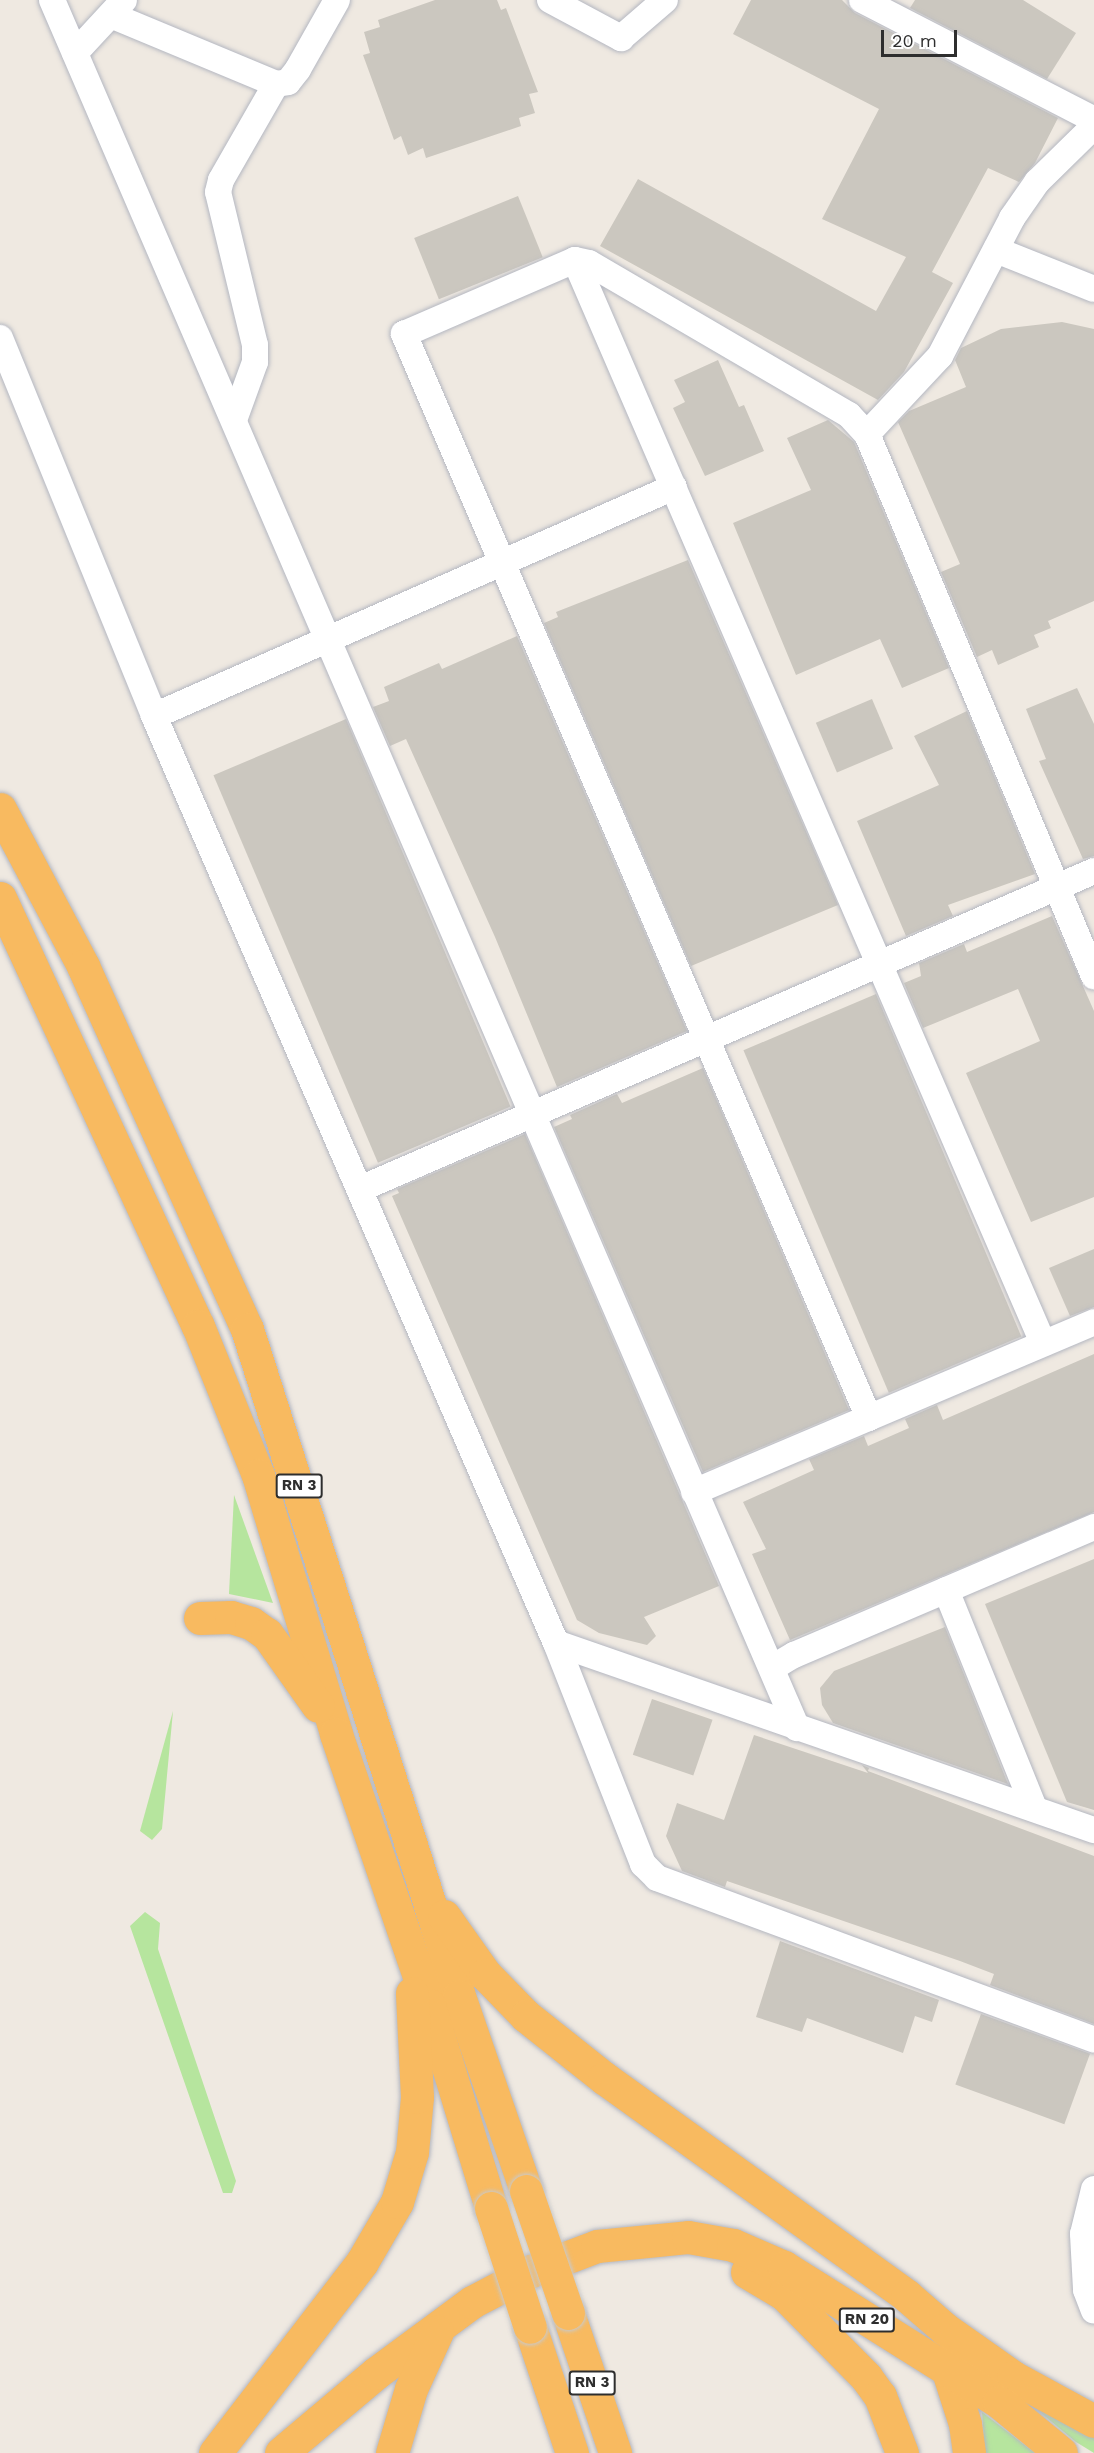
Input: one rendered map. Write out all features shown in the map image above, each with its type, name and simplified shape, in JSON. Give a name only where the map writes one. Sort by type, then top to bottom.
[{"type":"highway","name":"RN 3","points":[[0,809],[83,966],[247,1329],[418,1866],[615,2453]]},
{"type":"highway","name":"RN 3","points":[[0,898],[125,1165],[224,1390],[258,1475],[336,1734],[408,1946],[572,2453]]},
{"type":"highway","points":[[200,1617],[231,1617],[251,1623],[267,1634],[336,1734]]},
{"type":"highway","points":[[418,1866],[449,1926],[485,1974],[526,2016],[789,2215],[908,2296],[945,2330],[1013,2377],[1094,2421]]},
{"type":"highway","points":[[215,2453],[362,2262],[397,2202],[412,2152],[417,2097],[408,1946]]},
{"type":"highway","name":"RN 20","points":[[652,2240],[688,2237],[744,2250],[784,2267],[999,2402],[1061,2453]]},
{"type":"highway","points":[[281,2453],[347,2401],[376,2373],[440,2328],[471,2302],[531,2271],[597,2246],[652,2240],[707,2253],[784,2294],[866,2377],[890,2418],[902,2453]]},
{"type":"highway","points":[[908,2296],[949,2370],[969,2453]]},
{"type":"highway","points":[[392,2453],[411,2389],[440,2328]]},
{"type":"highway","points":[[312,2453],[347,2401]]},
{"type":"street","points":[[52,0],[797,1728]]},
{"type":"street","points":[[75,54],[118,8],[276,84],[288,81],[298,69],[338,0]]},
{"type":"street","points":[[550,0],[621,38],[665,0]]},
{"type":"street","points":[[862,0],[1094,120]]},
{"type":"street","points":[[234,420],[255,362],[255,345],[218,192],[221,180],[276,84]]},
{"type":"street","points":[[867,434],[940,356],[996,250],[1037,182],[1094,126]]},
{"type":"street","points":[[996,250],[1094,289]]},
{"type":"street","points":[[575,260],[881,963],[1043,1343]]},
{"type":"street","points":[[869,1418],[709,1037],[404,334],[575,260],[590,262],[849,415],[867,434],[1094,976]]},
{"type":"street","points":[[0,338],[154,716],[555,1643],[643,1864],[657,1878],[1094,2040]]},
{"type":"street","points":[[154,716],[674,487]]},
{"type":"street","points":[[360,1189],[1094,871]]},
{"type":"street","points":[[694,1492],[1094,1322]]},
{"type":"street","points":[[772,1668],[794,1655],[1094,1527]]},
{"type":"street","points":[[946,1590],[1034,1808]]},
{"type":"street","points":[[555,1643],[1094,1830]]},
{"type":"street","points":[[1094,2189],[1083,2234],[1086,2290],[1094,2311]]},
{"type":"green space","points":[[234,1495],[273,1603],[229,1594]]},
{"type":"green space","points":[[173,1711],[162,1829],[152,1840],[140,1831]]},
{"type":"green space","points":[[145,1912],[160,1923],[158,1949],[236,2181],[232,2193],[223,2193],[130,1926]]},
{"type":"green space","points":[[1023,2398],[1094,2435],[1094,2453],[1076,2442]]},
{"type":"green space","points":[[982,2412],[1035,2453],[985,2453]]},
{"type":"building","points":[[435,0],[497,0],[501,10],[506,8],[538,92],[529,94],[535,113],[519,118],[521,126],[426,158],[423,148],[408,155],[401,136],[394,140],[363,55],[370,53],[364,32],[380,27],[378,20]]},
{"type":"building","points":[[751,0],[842,0],[855,13],[1058,118],[1035,163],[1019,182],[988,168],[932,272],[953,283],[904,372],[878,400],[600,246],[638,179],[876,311],[906,257],[822,219],[879,109],[733,34]]},
{"type":"building","points":[[915,0],[1023,0],[1076,33],[1047,79],[910,8]]},
{"type":"building","points":[[518,196],[543,257],[439,299],[414,238]]},
{"type":"building","points":[[1062,322],[1094,329],[1094,601],[1048,621],[1051,628],[1034,635],[1039,647],[998,665],[992,650],[977,657],[941,572],[960,564],[898,422],[909,411],[966,387],[955,360],[961,348],[1001,329]]},
{"type":"building","points":[[718,360],[739,407],[744,405],[764,451],[705,476],[673,408],[685,402],[674,380]]},
{"type":"building","points":[[828,420],[854,442],[949,668],[902,688],[880,639],[796,675],[733,523],[811,490],[787,438]]},
{"type":"building","points":[[688,560],[838,905],[691,966],[544,623],[558,617],[556,612]]},
{"type":"building","points":[[517,636],[687,1031],[557,1087],[495,937],[406,739],[390,746],[373,707],[389,701],[384,687],[439,663],[442,669]]},
{"type":"building","points":[[1077,688],[1094,724],[1094,856],[1083,859],[1039,761],[1046,759],[1026,709]]},
{"type":"building","points":[[872,699],[893,749],[837,773],[816,723]]},
{"type":"building","points":[[967,711],[1035,874],[948,905],[953,916],[906,936],[857,821],[939,785],[914,736]]},
{"type":"building","points":[[346,719],[510,1107],[378,1163],[213,775]]},
{"type":"building","points":[[1052,916],[1094,1011],[1094,1197],[1031,1222],[966,1073],[1040,1041],[1018,989],[923,1028],[904,983],[921,976],[919,963],[964,944],[967,952]]},
{"type":"building","points":[[876,994],[1021,1336],[889,1393],[743,1050]]},
{"type":"building","points":[[703,1068],[849,1410],[703,1472],[554,1127],[572,1119],[570,1115],[617,1094],[622,1103]]},
{"type":"building","points":[[525,1134],[719,1586],[644,1617],[656,1636],[647,1645],[599,1633],[577,1620],[392,1196],[399,1193],[397,1189]]},
{"type":"building","points":[[1094,1249],[1094,1307],[1070,1316],[1049,1268]]},
{"type":"building","points":[[1094,1354],[1094,1512],[790,1640],[752,1554],[766,1549],[743,1502],[814,1470],[809,1459],[864,1436],[868,1446],[909,1428],[905,1419],[937,1405],[943,1420]]},
{"type":"building","points":[[1094,1559],[1094,1810],[1067,1802],[985,1604]]},
{"type":"building","points":[[945,1627],[1008,1784],[833,1723],[822,1705],[820,1688],[834,1671]]},
{"type":"building","points":[[652,1699],[713,1720],[693,1776],[633,1755]]},
{"type":"building","points":[[754,1735],[868,1773],[862,1765],[869,1768],[868,1771],[1094,1856],[1094,2024],[990,1985],[994,1974],[960,1961],[727,1881],[725,1887],[682,1871],[666,1836],[677,1803],[724,1820]]},
{"type":"building","points":[[780,1941],[939,2000],[932,2022],[915,2016],[903,2053],[807,2018],[802,2032],[756,2017]]},
{"type":"building","points":[[981,2014],[1090,2054],[1064,2124],[955,2084]]}]
